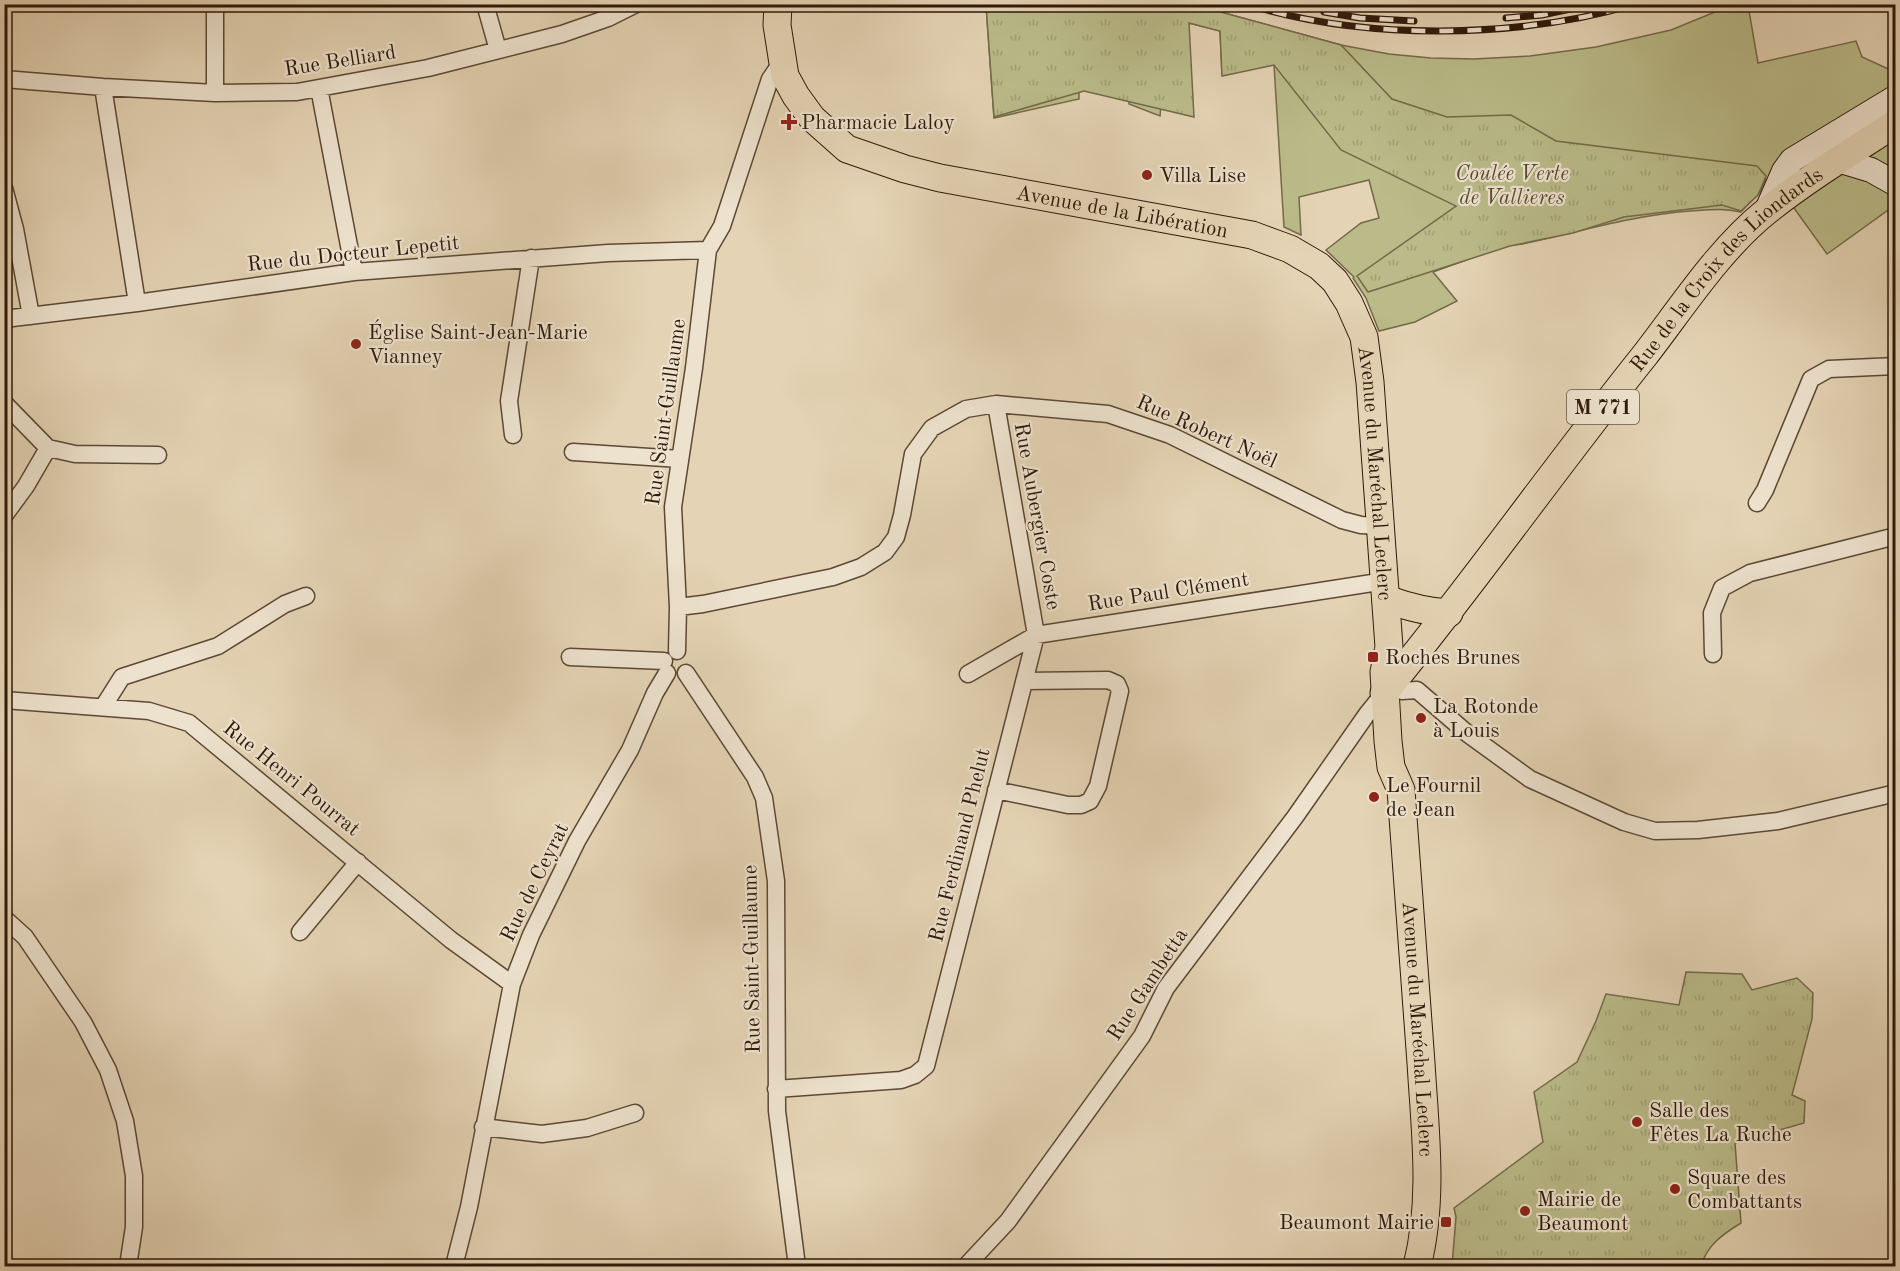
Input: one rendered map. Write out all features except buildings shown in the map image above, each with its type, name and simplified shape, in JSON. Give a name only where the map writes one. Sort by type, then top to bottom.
[{"type":"main road","name":"Avenue de la Libération","points":[[778,4],[777,25],[783,60],[821,110],[874,158],[940,178],[1252,235],[1290,249],[1319,266],[1335,281],[1349,303]]},
{"type":"main road","points":[[1767,210],[1784,171],[1792,160],[1896,96]]},
{"type":"main road","name":"Rue de la Croix des Liondards","points":[[1396,685],[1585,431],[1724,254],[1767,210],[1896,123]]},
{"type":"main road","points":[[1838,160],[1871,170],[1896,184]]},
{"type":"main road","name":"Avenue du Maréchal Leclerc","points":[[1349,303],[1364,337],[1370,382],[1386,590],[1389,647],[1385,659],[1396,685],[1408,770],[1401,790]]},
{"type":"main road","points":[[1386,590],[1410,609],[1449,613]]},
{"type":"main road","name":"Avenue du Maréchal Leclerc","points":[[1396,685],[1375,726],[1401,790],[1426,1133],[1425,1220],[1417,1266]]},
{"type":"street","points":[[215,4],[215,93]]},
{"type":"street","points":[[485,4],[498,50]]},
{"type":"street","name":"Rue Belliard","points":[[4,79],[215,93],[297,92],[428,68],[498,50],[571,31],[608,18],[636,4]]},
{"type":"street","points":[[708,250],[722,226],[770,79],[783,60]]},
{"type":"street","points":[[103,87],[137,303]]},
{"type":"street","points":[[319,88],[354,272]]},
{"type":"street","points":[[4,188],[15,229],[31,316]]},
{"type":"street","name":"Rue du Docteur Lepetit","points":[[4,319],[137,303],[354,272],[531,258],[708,250]]},
{"type":"street","name":"Rue Saint-Guillaume","points":[[670,662],[678,607],[673,507],[694,368],[708,250]]},
{"type":"street","points":[[513,435],[509,401],[531,258]]},
{"type":"street","points":[[1757,503],[1766,490],[1811,379],[1829,369],[1896,366]]},
{"type":"street","points":[[4,403],[48,448],[75,454],[158,455]]},
{"type":"street","name":"Rue Robert Noël","points":[[678,607],[703,604],[833,577],[861,567],[885,552],[896,537],[913,454],[932,428],[966,409],[996,404],[1108,414],[1170,435],[1342,520],[1360,525],[1381,526]]},
{"type":"street","name":"Rue Aubergier Coste","points":[[996,404],[1036,635]]},
{"type":"street","points":[[4,516],[26,486],[48,448]]},
{"type":"street","points":[[573,452],[680,459]]},
{"type":"street","points":[[1713,654],[1712,613],[1722,588],[1750,573],[1896,536]]},
{"type":"street","name":"Rue Paul Clément","points":[[968,674],[1036,635],[1386,590]]},
{"type":"street","points":[[103,706],[122,677],[218,646],[285,604],[306,596]]},
{"type":"street","name":"Rue Ferdinand Phelut","points":[[776,1089],[901,1080],[915,1075],[926,1066],[1036,635]]},
{"type":"street","name":"Rue Saint-Guillaume","points":[[670,662],[685,654],[690,661],[686,673],[755,777],[764,798],[776,881],[777,1111],[797,1266]]},
{"type":"street","points":[[570,657],[670,662],[674,677],[686,673]]},
{"type":"street","name":"Rue de Ceyrat","points":[[454,1266],[469,1207],[512,984],[531,935],[551,894],[577,842],[630,750],[670,662]]},
{"type":"street","points":[[996,790],[1068,805],[1081,805],[1090,801],[1098,786],[1120,692],[1117,684],[1108,680],[1024,681]]},
{"type":"street","points":[[1396,685],[1417,690],[1468,734],[1530,778],[1624,822],[1654,831],[1698,830],[1778,821],[1896,793]]},
{"type":"street","name":"Rue Henri Pourrat","points":[[4,700],[148,711],[189,723],[451,940],[512,984]]},
{"type":"street","name":"Rue Gambetta","points":[[966,1266],[1008,1221],[1142,1036],[1166,988],[1295,817],[1375,726]]},
{"type":"street","points":[[300,932],[358,862]]},
{"type":"street","points":[[4,918],[25,937],[83,1022],[108,1070],[125,1121],[134,1176],[134,1227],[128,1266]]},
{"type":"street","points":[[483,1127],[542,1134],[586,1128],[635,1113]]},
{"type":"green space","points":[[986,5],[1195,5],[1341,45],[1389,54],[1474,59],[1530,56],[1596,47],[1671,30],[1732,5],[1748,5],[1758,63],[1856,41],[1862,57],[1895,72],[1895,205],[1827,254],[1794,208],[1766,179],[1760,192],[1741,212],[1690,211],[1627,220],[1505,246],[1433,272],[1457,301],[1415,322],[1379,331],[1366,298],[1354,277],[1326,250],[1361,223],[1379,218],[1369,180],[1299,197],[1301,235],[1284,227],[1274,65],[1222,74],[1220,31],[1189,23],[1161,105],[1160,116],[1129,104],[1128,89],[1079,75],[1079,99],[994,118]]},
{"type":"green space","name":"Coulée Verte de Vallieres","points":[[986,5],[1195,5],[1341,45],[1392,99],[1447,117],[1511,115],[1556,141],[1757,166],[1766,176],[1758,195],[1741,211],[1722,205],[1624,217],[1573,233],[1510,246],[1368,292],[1357,276],[1456,206],[1341,150],[1274,65],[1222,76],[1220,31],[1189,23],[1194,117],[1084,91],[994,117]]},
{"type":"green space","points":[[1686,972],[1742,974],[1752,990],[1797,978],[1813,993],[1812,1019],[1792,1095],[1805,1101],[1804,1123],[1735,1143],[1741,1223],[1712,1246],[1701,1266],[1452,1266],[1456,1217],[1454,1208],[1543,1142],[1534,1092],[1577,1062],[1606,994],[1679,1005]]},
{"type":"railway","points":[[1246,4],[1340,25],[1441,31],[1542,24],[1590,16],[1636,4]]},
{"type":"railway","points":[[1506,18],[1542,15],[1594,4]]},
{"type":"railway","points":[[1324,12],[1360,18],[1414,21]]},
{"type":"place","name":"Pharmacie Laloy","points":[[789,122]]},
{"type":"place","name":"Villa Lise","points":[[1147,175]]},
{"type":"place","name":"Église Saint-Jean-Marie Vianney","points":[[356,344]]},
{"type":"place","name":"Roches Brunes","points":[[1373,657]]},
{"type":"place","name":"La Rotonde à Louis","points":[[1421,718]]},
{"type":"place","name":"Le Fournil de Jean","points":[[1374,797]]},
{"type":"place","name":"Salle des Fêtes La Ruche","points":[[1637,1122]]},
{"type":"place","name":"Square des Combattants","points":[[1675,1189]]},
{"type":"place","name":"Mairie de Beaumont","points":[[1525,1211]]},
{"type":"place","name":"Beaumont Mairie","points":[[1446,1222]]}]
